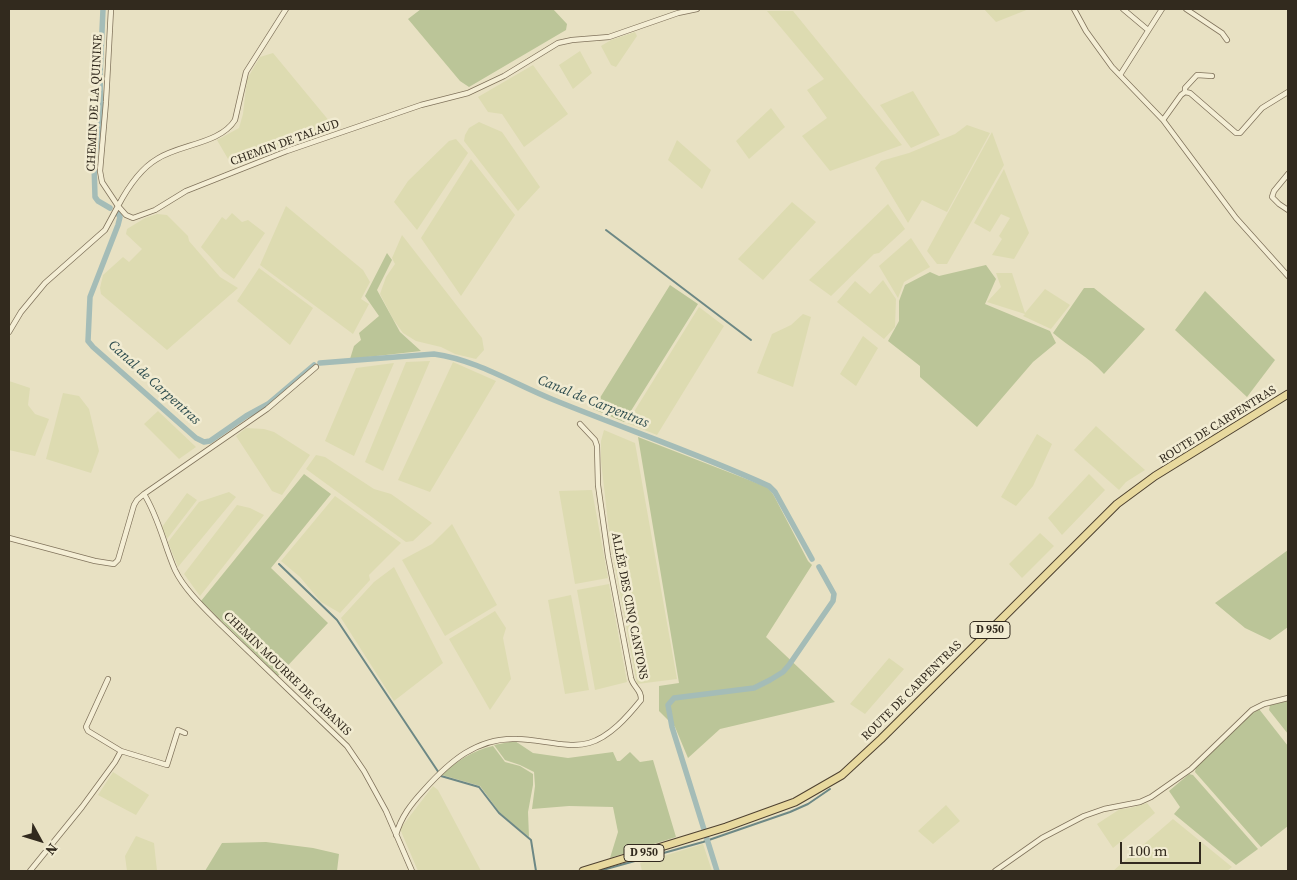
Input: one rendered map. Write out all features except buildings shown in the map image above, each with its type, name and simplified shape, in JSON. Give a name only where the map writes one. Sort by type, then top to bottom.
[{"type":"main road","name":"ROUTE DE CARPENTRAS","points":[[583,871],[726,827],[767,812],[807,796],[842,775],[881,739],[1116,504],[1155,476],[1288,394]]},
{"type":"street","name":"CHEMIN DE LA QUININE","points":[[111,9],[100,171],[102,182],[118,206]]},
{"type":"street","points":[[9,332],[10,324],[45,283],[106,230],[126,191],[156,159],[218,135],[231,126],[235,120],[246,72],[286,9]]},
{"type":"street","name":"CHEMIN DE TALAUD","points":[[118,206],[130,218],[137,218],[163,205],[186,190],[278,154],[421,105],[468,93],[504,76],[558,43],[609,37],[678,13],[697,9]]},
{"type":"street","points":[[1074,9],[1086,31],[1112,67],[1163,120],[1236,218],[1288,276]]},
{"type":"street","points":[[1122,9],[1148,30]]},
{"type":"street","points":[[1120,74],[1162,9]]},
{"type":"street","points":[[1186,9],[1222,33],[1227,40]]},
{"type":"street","points":[[1186,92],[1185,88],[1197,75],[1212,76]]},
{"type":"street","points":[[1163,120],[1181,95],[1186,92]]},
{"type":"street","points":[[1186,92],[1190,93],[1236,133],[1240,133],[1262,108],[1288,92]]},
{"type":"street","points":[[1288,174],[1274,190],[1272,197],[1288,210]]},
{"type":"street","points":[[9,538],[95,561],[114,564],[118,560],[137,500],[266,409],[316,367]]},
{"type":"street","name":"ALLÉE DES CINQ CANTONS","points":[[396,835],[399,824],[409,806],[443,769],[466,752],[485,743],[514,738],[588,744],[611,731],[642,700],[640,691],[632,684],[608,556],[598,486],[598,446],[580,424]]},
{"type":"street","name":"CHEMIN MOURRE DE CABANIS","points":[[146,493],[172,563],[179,576],[213,617],[347,746],[377,795],[412,871]]},
{"type":"street","points":[[108,679],[86,727],[88,731],[121,750],[167,765],[178,730],[185,733]]},
{"type":"street","points":[[995,871],[1042,838],[1084,816],[1104,809],[1140,802],[1151,797],[1191,769],[1252,710],[1264,704],[1288,698]]},
{"type":"street","points":[[30,871],[82,807],[115,762],[121,750]]},
{"type":"shaded area","points":[[984,9],[1029,9],[996,22]]},
{"type":"shaded area","points":[[767,11],[793,11],[902,145],[830,171],[802,136],[827,118],[807,90],[824,79]]},
{"type":"shaded area","points":[[635,32],[637,36],[616,67],[611,65],[601,46],[611,40]]},
{"type":"shaded area","points":[[580,51],[592,73],[573,89],[559,65]]},
{"type":"shaded area","points":[[273,53],[335,128],[231,164],[217,140],[239,128],[243,114],[247,79],[260,57]]},
{"type":"shaded area","points":[[533,65],[568,114],[524,147],[502,114],[488,112],[478,97]]},
{"type":"shaded area","points":[[913,91],[940,135],[911,148],[880,105]]},
{"type":"shaded area","points":[[771,108],[785,127],[749,159],[736,141]]},
{"type":"shaded area","points":[[479,122],[502,132],[540,187],[518,211],[464,141],[469,128]]},
{"type":"shaded area","points":[[967,125],[990,133],[947,212],[922,200],[908,223],[875,168],[881,161],[909,153],[955,134]]},
{"type":"shaded area","points":[[992,132],[1004,165],[947,264],[937,264],[927,251]]},
{"type":"shaded area","points":[[456,139],[468,153],[417,230],[394,202],[408,181],[449,141]]},
{"type":"shaded area","points":[[677,140],[711,170],[702,189],[668,160]]},
{"type":"shaded area","points":[[471,159],[515,215],[461,296],[421,238]]},
{"type":"shaded area","points":[[1004,169],[1029,233],[1014,259],[992,255],[1002,239],[999,236],[1010,218],[1001,214],[990,232],[974,223]]},
{"type":"shaded area","points":[[792,202],[816,222],[763,280],[738,259]]},
{"type":"shaded area","points":[[888,204],[905,229],[879,253],[874,254],[831,296],[809,280]]},
{"type":"shaded area","points":[[286,206],[363,270],[370,282],[361,299],[369,304],[353,334],[260,265]]},
{"type":"shaded area","points":[[232,213],[242,222],[248,220],[265,233],[234,279],[223,271],[201,247],[222,217],[226,220]]},
{"type":"shaded area","points":[[157,214],[167,215],[188,236],[189,241],[220,277],[238,288],[167,350],[101,294],[100,288],[103,275],[123,257],[129,262],[142,249],[126,234],[127,229],[145,218]]},
{"type":"shaded area","points":[[402,235],[482,338],[484,350],[476,359],[416,341],[403,333],[393,319],[380,294],[386,277],[395,264],[392,258]]},
{"type":"shaded area","points":[[911,238],[930,267],[904,282],[898,298],[879,266]]},
{"type":"shaded area","points":[[259,268],[313,308],[290,345],[237,301]]},
{"type":"shaded area","points":[[996,273],[1012,273],[1025,313],[1045,289],[1070,305],[1051,329],[1023,316],[1025,314],[987,302],[1001,287]]},
{"type":"shaded area","points":[[883,280],[896,299],[895,327],[884,339],[837,302],[855,281],[870,294]]},
{"type":"shaded area","points":[[699,307],[724,326],[657,435],[627,423]]},
{"type":"shaded area","points":[[803,314],[811,317],[793,387],[757,373],[772,334],[791,325]]},
{"type":"shaded area","points":[[863,336],[878,348],[856,386],[840,374]]},
{"type":"shaded area","points":[[430,361],[383,471],[365,462],[406,362]]},
{"type":"shaded area","points":[[453,362],[496,381],[430,492],[398,480]]},
{"type":"shaded area","points":[[394,363],[354,456],[325,441],[356,368]]},
{"type":"shaded area","points":[[9,381],[30,388],[28,405],[35,414],[49,419],[35,456],[9,450]]},
{"type":"shaded area","points":[[63,393],[79,396],[89,409],[99,451],[91,473],[46,459]]},
{"type":"shaded area","points":[[158,411],[196,447],[179,459],[144,424]]},
{"type":"shaded area","points":[[1096,426],[1145,470],[1126,482],[1119,490],[1074,450]]},
{"type":"shaded area","points":[[246,428],[264,429],[274,432],[310,455],[282,495],[272,491],[236,436]]},
{"type":"shaded area","points":[[604,430],[635,443],[677,679],[637,684],[610,540],[601,461],[601,441]]},
{"type":"shaded area","points":[[1037,434],[1052,444],[1033,486],[1016,506],[1001,497]]},
{"type":"shaded area","points":[[316,455],[325,457],[374,489],[391,494],[432,523],[413,541],[406,542],[306,469]]},
{"type":"shaded area","points":[[1089,474],[1105,490],[1062,535],[1048,518]]},
{"type":"shaded area","points":[[592,490],[608,578],[575,584],[559,491]]},
{"type":"shaded area","points":[[229,492],[236,497],[178,567],[168,542],[199,502]]},
{"type":"shaded area","points":[[187,493],[197,500],[167,539],[162,527]]},
{"type":"shaded area","points":[[335,496],[401,543],[369,575],[370,580],[340,613],[321,602],[300,577],[281,561]]},
{"type":"shaded area","points":[[237,505],[250,508],[264,515],[200,596],[184,574]]},
{"type":"shaded area","points":[[452,524],[497,605],[445,636],[402,560],[432,544]]},
{"type":"shaded area","points":[[1040,533],[1054,546],[1022,578],[1009,564]]},
{"type":"shaded area","points":[[394,567],[443,663],[394,701],[341,618],[374,582]]},
{"type":"shaded area","points":[[609,584],[627,682],[595,690],[577,590]]},
{"type":"shaded area","points":[[571,595],[589,690],[565,694],[548,600]]},
{"type":"shaded area","points":[[495,611],[506,628],[503,638],[511,679],[490,710],[449,639]]},
{"type":"shaded area","points":[[889,658],[904,669],[865,714],[850,704]]},
{"type":"shaded area","points":[[113,772],[149,795],[136,815],[98,795]]},
{"type":"shaded area","points":[[433,786],[438,790],[481,871],[418,871],[400,829]]},
{"type":"shaded area","points":[[1147,803],[1155,813],[1113,848],[1097,824],[1120,809]]},
{"type":"shaded area","points":[[946,805],[960,821],[933,844],[918,831]]},
{"type":"shaded area","points":[[1173,819],[1232,867],[1227,871],[1113,871]]},
{"type":"shaded area","points":[[136,836],[154,843],[157,871],[127,871],[125,856]]},
{"type":"shaded area","points":[[703,844],[712,871],[642,871],[640,863]]},
{"type":"green space","points":[[421,9],[553,9],[567,24],[566,30],[469,87],[460,81],[408,19]]},
{"type":"green space","points":[[387,253],[392,260],[377,290],[400,332],[421,351],[350,359],[354,346],[361,340],[359,333],[379,316],[365,296]]},
{"type":"green space","points":[[986,265],[996,279],[985,304],[1050,331],[1056,343],[1033,362],[977,427],[920,377],[920,366],[888,341],[899,321],[899,301],[905,285],[930,272],[939,276]]},
{"type":"green space","points":[[670,285],[698,304],[624,422],[593,409]]},
{"type":"green space","points":[[1084,288],[1094,288],[1145,329],[1104,374],[1053,333]]},
{"type":"green space","points":[[1205,291],[1275,360],[1247,397],[1175,330]]},
{"type":"green space","points":[[638,437],[767,487],[773,494],[808,561],[812,565],[766,637],[835,702],[720,729],[688,758],[675,727],[659,711],[659,686],[679,683]]},
{"type":"green space","points":[[304,474],[331,494],[271,568],[328,623],[278,676],[201,601]]},
{"type":"green space","points":[[1288,550],[1288,627],[1270,640],[1245,628],[1215,603]]},
{"type":"green space","points":[[1288,700],[1288,734],[1269,710],[1270,705]]},
{"type":"green space","points":[[1259,709],[1288,746],[1288,826],[1261,847],[1195,772],[1196,767],[1227,736]]},
{"type":"green space","points":[[515,741],[533,753],[568,758],[613,752],[617,761],[620,761],[630,752],[640,762],[653,760],[676,837],[610,858],[618,832],[613,807],[569,806],[532,809],[535,786],[534,772],[505,760],[494,745]]},
{"type":"green space","points":[[493,746],[505,762],[520,766],[533,774],[528,812],[529,837],[500,813],[480,786],[442,775],[466,757],[479,750]]},
{"type":"green space","points":[[1189,774],[1193,775],[1258,849],[1236,865],[1174,814],[1180,807],[1169,791]]},
{"type":"green space","points":[[266,842],[313,848],[339,854],[337,871],[205,871],[222,843]]},
{"type":"waterway","name":"Canal de Carpentras","points":[[101,114],[100,76],[103,9]]},
{"type":"waterway","name":"Canal de Carpentras","points":[[100,118],[94,163],[95,197],[110,208]]},
{"type":"waterway","name":"Canal de Carpentras","points":[[117,212],[120,217],[118,225],[90,297],[88,341],[196,438],[204,442],[210,441],[246,416],[268,404],[314,365]]},
{"type":"waterway","points":[[606,230],[751,340]]},
{"type":"waterway","name":"Canal de Carpentras","points":[[320,363],[434,354],[465,361],[554,400],[716,463],[769,486],[775,492],[812,559]]},
{"type":"waterway","points":[[279,564],[337,620],[441,776],[479,787],[499,813],[531,840],[536,871]]},
{"type":"waterway","name":"Canal de Carpentras","points":[[717,871],[672,727],[668,705],[674,698],[754,688],[783,672],[833,601],[834,594],[819,567]]},
{"type":"waterway","points":[[599,871],[703,842],[790,812],[808,804],[830,789]]}]
